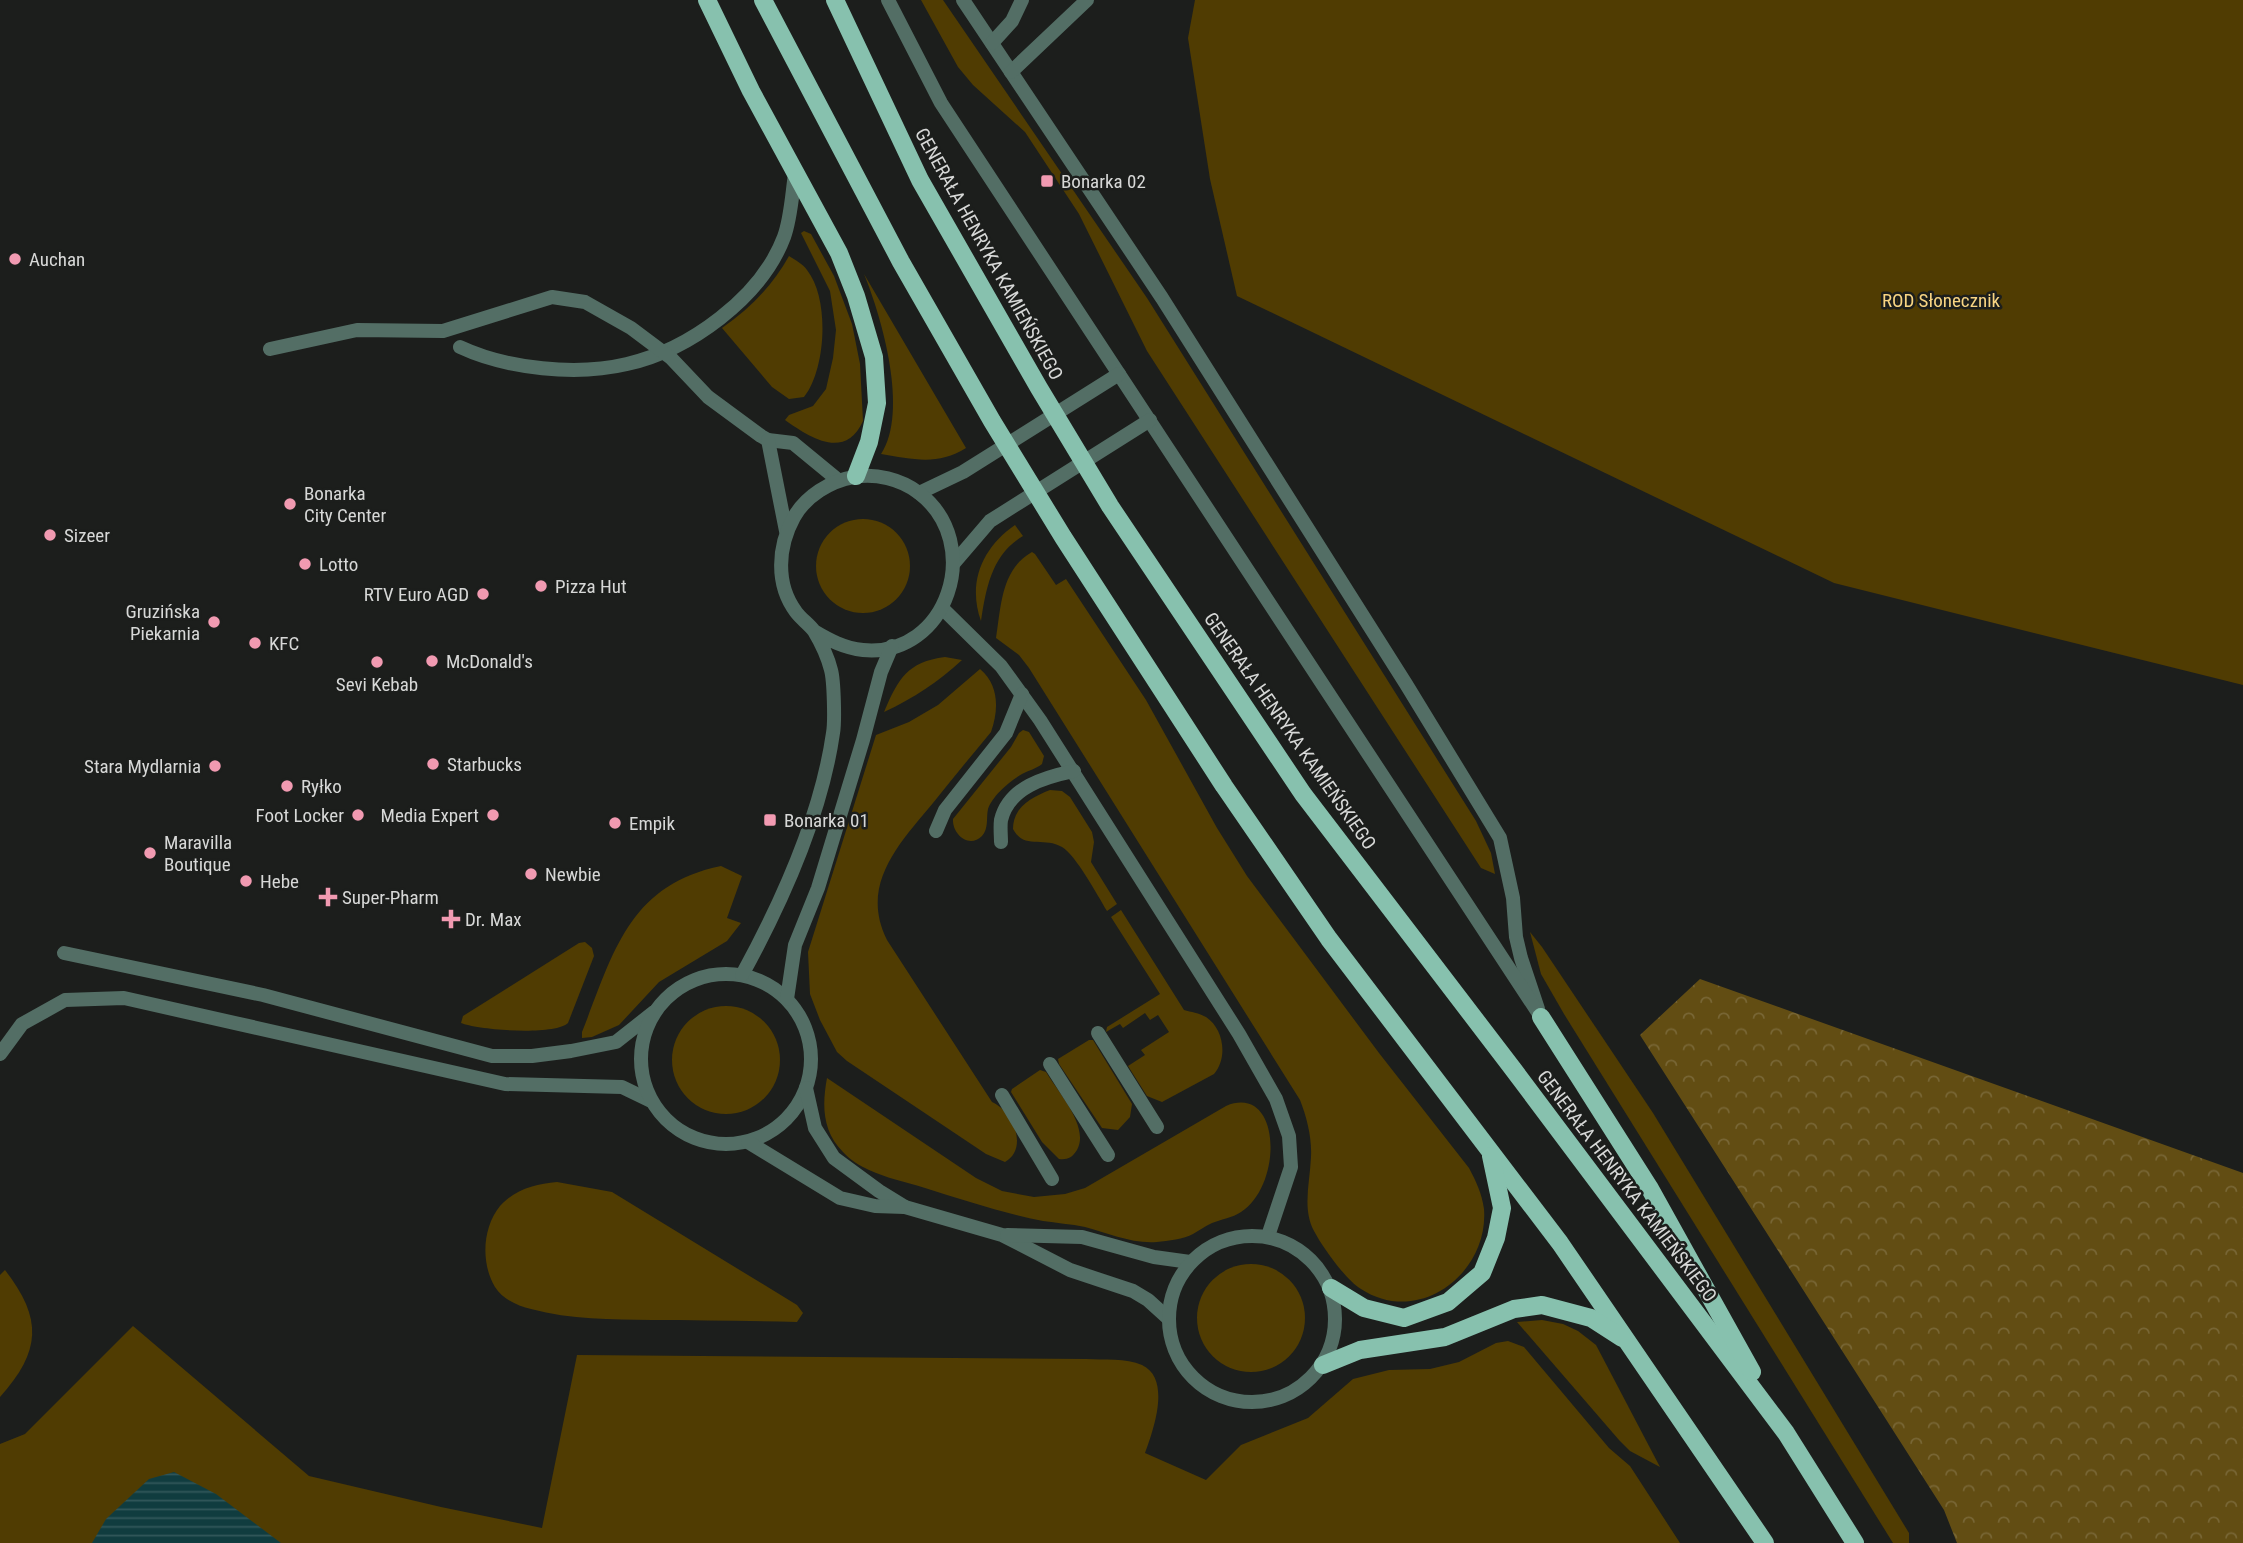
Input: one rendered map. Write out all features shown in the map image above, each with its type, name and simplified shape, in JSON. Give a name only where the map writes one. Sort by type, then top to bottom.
[{"type":"main road","points":[[707,0],[751,91],[839,253],[856,296],[874,357],[877,403],[869,442],[847,478]]},
{"type":"main road","points":[[763,0],[901,262],[992,421],[1063,537],[1224,786],[1329,939],[1490,1149],[1631,1344],[1765,1543]]},
{"type":"main road","name":"GENERAŁA HENRYKA KAMIEŃSKIEGO","points":[[835,0],[920,180],[1110,506],[1303,794],[1786,1433],[1855,1543]]},
{"type":"main road","points":[[1541,1017],[1649,1186],[1786,1433]]},
{"type":"main road","points":[[1331,1288],[1364,1308],[1404,1318],[1448,1302],[1482,1273],[1496,1238],[1502,1208],[1490,1149]]},
{"type":"main road","points":[[1323,1365],[1360,1350],[1445,1337],[1514,1309],[1542,1306],[1591,1318],[1631,1344]]},
{"type":"street","points":[[888,0],[941,103],[1541,1017]]},
{"type":"street","points":[[963,0],[1162,298],[1500,838],[1513,898],[1518,947],[1541,1017]]},
{"type":"street","points":[[992,43],[1012,21],[1022,0]]},
{"type":"street","points":[[1012,72],[1087,0]]},
{"type":"street","points":[[460,347],[486,357],[564,371],[628,364],[674,347],[738,305],[758,281],[784,237],[795,174]]},
{"type":"street","points":[[270,349],[357,330],[443,331],[552,297],[585,302],[631,328],[671,358],[708,397],[768,440],[793,443],[847,478]]},
{"type":"street","points":[[919,493],[963,472],[1119,374]]},
{"type":"street","points":[[954,563],[990,521],[1150,420]]},
{"type":"street","points":[[768,440],[786,531]]},
{"type":"street","points":[[878,476],[899,482],[919,493],[938,512],[950,536],[954,563],[951,586],[942,608],[928,625],[912,638],[892,646],[864,650],[838,645],[814,631],[795,611],[783,586],[780,558],[786,531],[798,510],[816,492],[847,478],[878,476]]},
{"type":"street","points":[[942,608],[1001,666],[1022,694],[1074,771],[1276,1099],[1289,1136],[1291,1167],[1268,1236]]},
{"type":"street","points":[[742,975],[770,925],[800,850],[821,785],[834,731],[832,670],[814,631]]},
{"type":"street","points":[[787,999],[795,945],[817,888],[881,672],[892,646]]},
{"type":"street","points":[[936,831],[945,810],[1006,733],[1022,694]]},
{"type":"street","points":[[1001,842],[1001,821],[1012,799],[1048,776],[1074,771]]},
{"type":"street","points":[[64,953],[263,995],[492,1056],[532,1056],[616,1042],[654,1012],[671,994],[693,981],[716,974],[742,975],[766,984],[787,999],[799,1015],[807,1034],[811,1070],[806,1088],[793,1112],[774,1131],[748,1142],[720,1145],[693,1138],[668,1123],[651,1101],[643,1079],[640,1056],[644,1033],[654,1012]]},
{"type":"street","points":[[0,1054],[22,1024],[65,1000],[124,998],[505,1084],[622,1087],[651,1101]]},
{"type":"street","points":[[1098,1034],[1157,1127]]},
{"type":"street","points":[[450,1070],[492,1056]]},
{"type":"street","points":[[1050,1064],[1108,1155]]},
{"type":"street","points":[[806,1088],[814,1128],[834,1158],[905,1207]]},
{"type":"street","points":[[1002,1095],[1052,1179]]},
{"type":"street","points":[[748,1142],[841,1198],[875,1206],[905,1207],[1002,1235],[1070,1270],[1133,1290],[1169,1319]]},
{"type":"street","points":[[1002,1235],[1082,1237],[1154,1257],[1190,1262]]},
{"type":"street","points":[[1239,1236],[1268,1236],[1294,1246],[1316,1264],[1331,1288],[1336,1315],[1334,1341],[1323,1365],[1307,1383],[1287,1396],[1264,1402],[1240,1402],[1218,1395],[1198,1383],[1184,1367],[1174,1348],[1169,1319],[1171,1298],[1178,1279],[1190,1262],[1213,1245],[1239,1236]]},
{"type":"green space","points":[[921,0],[943,0],[1147,298],[1476,821],[1491,853],[1495,874],[1481,868],[1147,351],[1079,214],[1025,132],[973,85],[958,67]]},
{"type":"green space","name":"ROD Słonecznik","points":[[1195,0],[2243,0],[2243,685],[1834,583],[1237,296],[1210,179],[1188,38]]},
{"type":"green space","points":[[804,231],[811,234],[834,276],[852,324],[860,364],[863,421],[847,440],[837,443],[815,438],[785,420],[789,415],[813,406],[826,389],[836,330],[830,291],[801,233]]},
{"type":"green space","points":[[789,256],[805,268],[814,283],[822,316],[822,334],[821,352],[811,385],[804,397],[789,399],[772,387],[722,328],[760,296]]},
{"type":"green space","points":[[864,274],[966,448],[956,454],[925,460],[881,454],[889,436],[893,390],[885,339]]},
{"type":"green space","points":[[863,519],[881,523],[896,533],[906,548],[910,566],[906,584],[896,599],[881,609],[863,613],[845,609],[830,599],[820,584],[816,566],[820,548],[830,533],[845,523]]},
{"type":"green space","points":[[1015,525],[1023,536],[1012,543],[997,562],[988,584],[981,621],[976,593],[981,567],[994,544]]},
{"type":"green space","points":[[1032,552],[1056,585],[1066,579],[1146,700],[1217,828],[1247,876],[1469,1168],[1483,1203],[1483,1232],[1475,1254],[1463,1272],[1446,1287],[1427,1297],[1405,1302],[1383,1299],[1361,1289],[1349,1279],[1314,1231],[1308,1214],[1311,1143],[1300,1100],[1029,668],[1019,655],[996,638],[1001,602],[1008,579],[1022,559]]},
{"type":"green space","points":[[945,657],[962,660],[925,689],[884,712],[899,681],[906,674],[921,663]]},
{"type":"green space","points":[[980,669],[991,682],[996,698],[991,732],[897,849],[887,866],[878,901],[880,920],[887,940],[992,1102],[1012,1121],[1017,1139],[1016,1148],[1005,1162],[986,1154],[847,1061],[837,1052],[810,994],[808,952],[876,735],[909,722],[938,705]]},
{"type":"green space","points":[[1023,730],[1029,732],[1044,756],[1042,764],[1007,784],[998,794],[988,809],[982,836],[972,841],[962,838],[955,830],[953,819]]},
{"type":"green space","points":[[1050,790],[1062,791],[1070,797],[1092,832],[1094,842],[1091,862],[1117,904],[1107,911],[1067,851],[1048,842],[1023,839],[1013,829],[1020,809],[1030,800]]},
{"type":"green space","points":[[721,866],[742,876],[727,918],[741,923],[727,941],[659,982],[619,1025],[592,1037],[582,1038],[582,1032],[615,950],[644,906],[664,889],[690,875]]},
{"type":"green space","points":[[1121,910],[1184,1010],[1212,1022],[1222,1044],[1221,1060],[1214,1074],[1162,1102],[1147,1096],[1128,1066],[1145,1055],[1141,1050],[1169,1032],[1158,1015],[1150,1020],[1145,1013],[1123,1028],[1120,1024],[1106,1032],[1107,1027],[1160,994],[1111,917]]},
{"type":"green space","points":[[1530,932],[1653,1113],[1909,1533],[1909,1543],[1893,1543],[1564,1014],[1541,974]]},
{"type":"green space","points":[[585,942],[592,948],[594,956],[568,1023],[560,1027],[532,1031],[499,1030],[461,1023],[463,1016],[579,943]]},
{"type":"green space","points":[[1700,979],[2243,1173],[2243,1543],[1957,1543],[1944,1510],[1640,1035]]},
{"type":"green space","points":[[726,1006],[747,1010],[764,1022],[776,1039],[780,1060],[776,1081],[764,1098],[747,1110],[726,1114],[705,1110],[688,1098],[676,1081],[672,1060],[676,1039],[688,1022],[705,1010]]},
{"type":"green space","points":[[1093,1040],[1132,1104],[1130,1117],[1118,1130],[1102,1128],[1059,1064],[1058,1059]]},
{"type":"green space","points":[[1040,1070],[1046,1072],[1076,1120],[1080,1141],[1077,1150],[1067,1159],[1059,1159],[1042,1142],[1011,1092]]},
{"type":"green space","points":[[827,1078],[976,1178],[1002,1191],[1034,1197],[1065,1194],[1085,1188],[1226,1106],[1244,1103],[1258,1109],[1266,1122],[1270,1160],[1265,1180],[1255,1198],[1238,1214],[1181,1238],[1157,1242],[1129,1240],[1085,1227],[1043,1221],[998,1210],[889,1178],[862,1166],[851,1160],[836,1144],[827,1126],[824,1098]]},
{"type":"green space","points":[[557,1182],[612,1192],[797,1305],[803,1313],[797,1322],[606,1319],[546,1313],[511,1301],[495,1287],[487,1268],[486,1246],[490,1225],[500,1206],[512,1195],[534,1186]]},
{"type":"green space","points":[[1251,1264],[1272,1268],[1289,1280],[1301,1297],[1305,1318],[1301,1339],[1289,1356],[1272,1368],[1251,1372],[1230,1368],[1213,1356],[1201,1339],[1197,1318],[1201,1297],[1213,1280],[1230,1268]]},
{"type":"green space","points":[[5,1270],[26,1304],[32,1335],[30,1350],[23,1365],[0,1397],[0,1275]]},
{"type":"green space","points":[[1542,1320],[1563,1324],[1578,1331],[1596,1345],[1660,1467],[1630,1451],[1619,1440],[1517,1322]]},
{"type":"green space","points":[[133,1326],[309,1476],[542,1528],[577,1355],[1129,1361],[1142,1365],[1151,1372],[1158,1393],[1158,1406],[1145,1453],[1206,1480],[1241,1445],[1308,1418],[1353,1379],[1389,1370],[1430,1369],[1459,1362],[1496,1343],[1508,1341],[1524,1347],[1609,1448],[1630,1466],[1680,1543],[0,1543],[0,1444],[25,1434]]},
{"type":"water","points":[[174,1472],[216,1494],[281,1543],[92,1543],[106,1519],[149,1479]]},
{"type":"place","name":"Bonarka 02","points":[[1047,181]]},
{"type":"place","name":"Auchan","points":[[15,259]]},
{"type":"place","name":"Bonarka City Center","points":[[290,504]]},
{"type":"place","name":"Sizeer","points":[[50,535]]},
{"type":"place","name":"Lotto","points":[[305,564]]},
{"type":"place","name":"Pizza Hut","points":[[541,586]]},
{"type":"place","name":"RTV Euro AGD","points":[[483,594]]},
{"type":"place","name":"Gruzińska Piekarnia","points":[[214,622]]},
{"type":"place","name":"KFC","points":[[255,643]]},
{"type":"place","name":"McDonald's","points":[[432,661]]},
{"type":"place","name":"Sevi Kebab","points":[[377,662]]},
{"type":"place","name":"Starbucks","points":[[433,764]]},
{"type":"place","name":"Stara Mydlarnia","points":[[215,766]]},
{"type":"place","name":"Ryłko","points":[[287,786]]},
{"type":"place","name":"Foot Locker","points":[[358,815]]},
{"type":"place","name":"Media Expert","points":[[493,815]]},
{"type":"place","name":"Bonarka 01","points":[[770,820]]},
{"type":"place","name":"Empik","points":[[615,823]]},
{"type":"place","name":"Maravilla Boutique","points":[[150,853]]},
{"type":"place","name":"Newbie","points":[[531,874]]},
{"type":"place","name":"Hebe","points":[[246,881]]},
{"type":"place","name":"Super-Pharm","points":[[328,897]]},
{"type":"place","name":"Dr. Max","points":[[451,919]]}]
